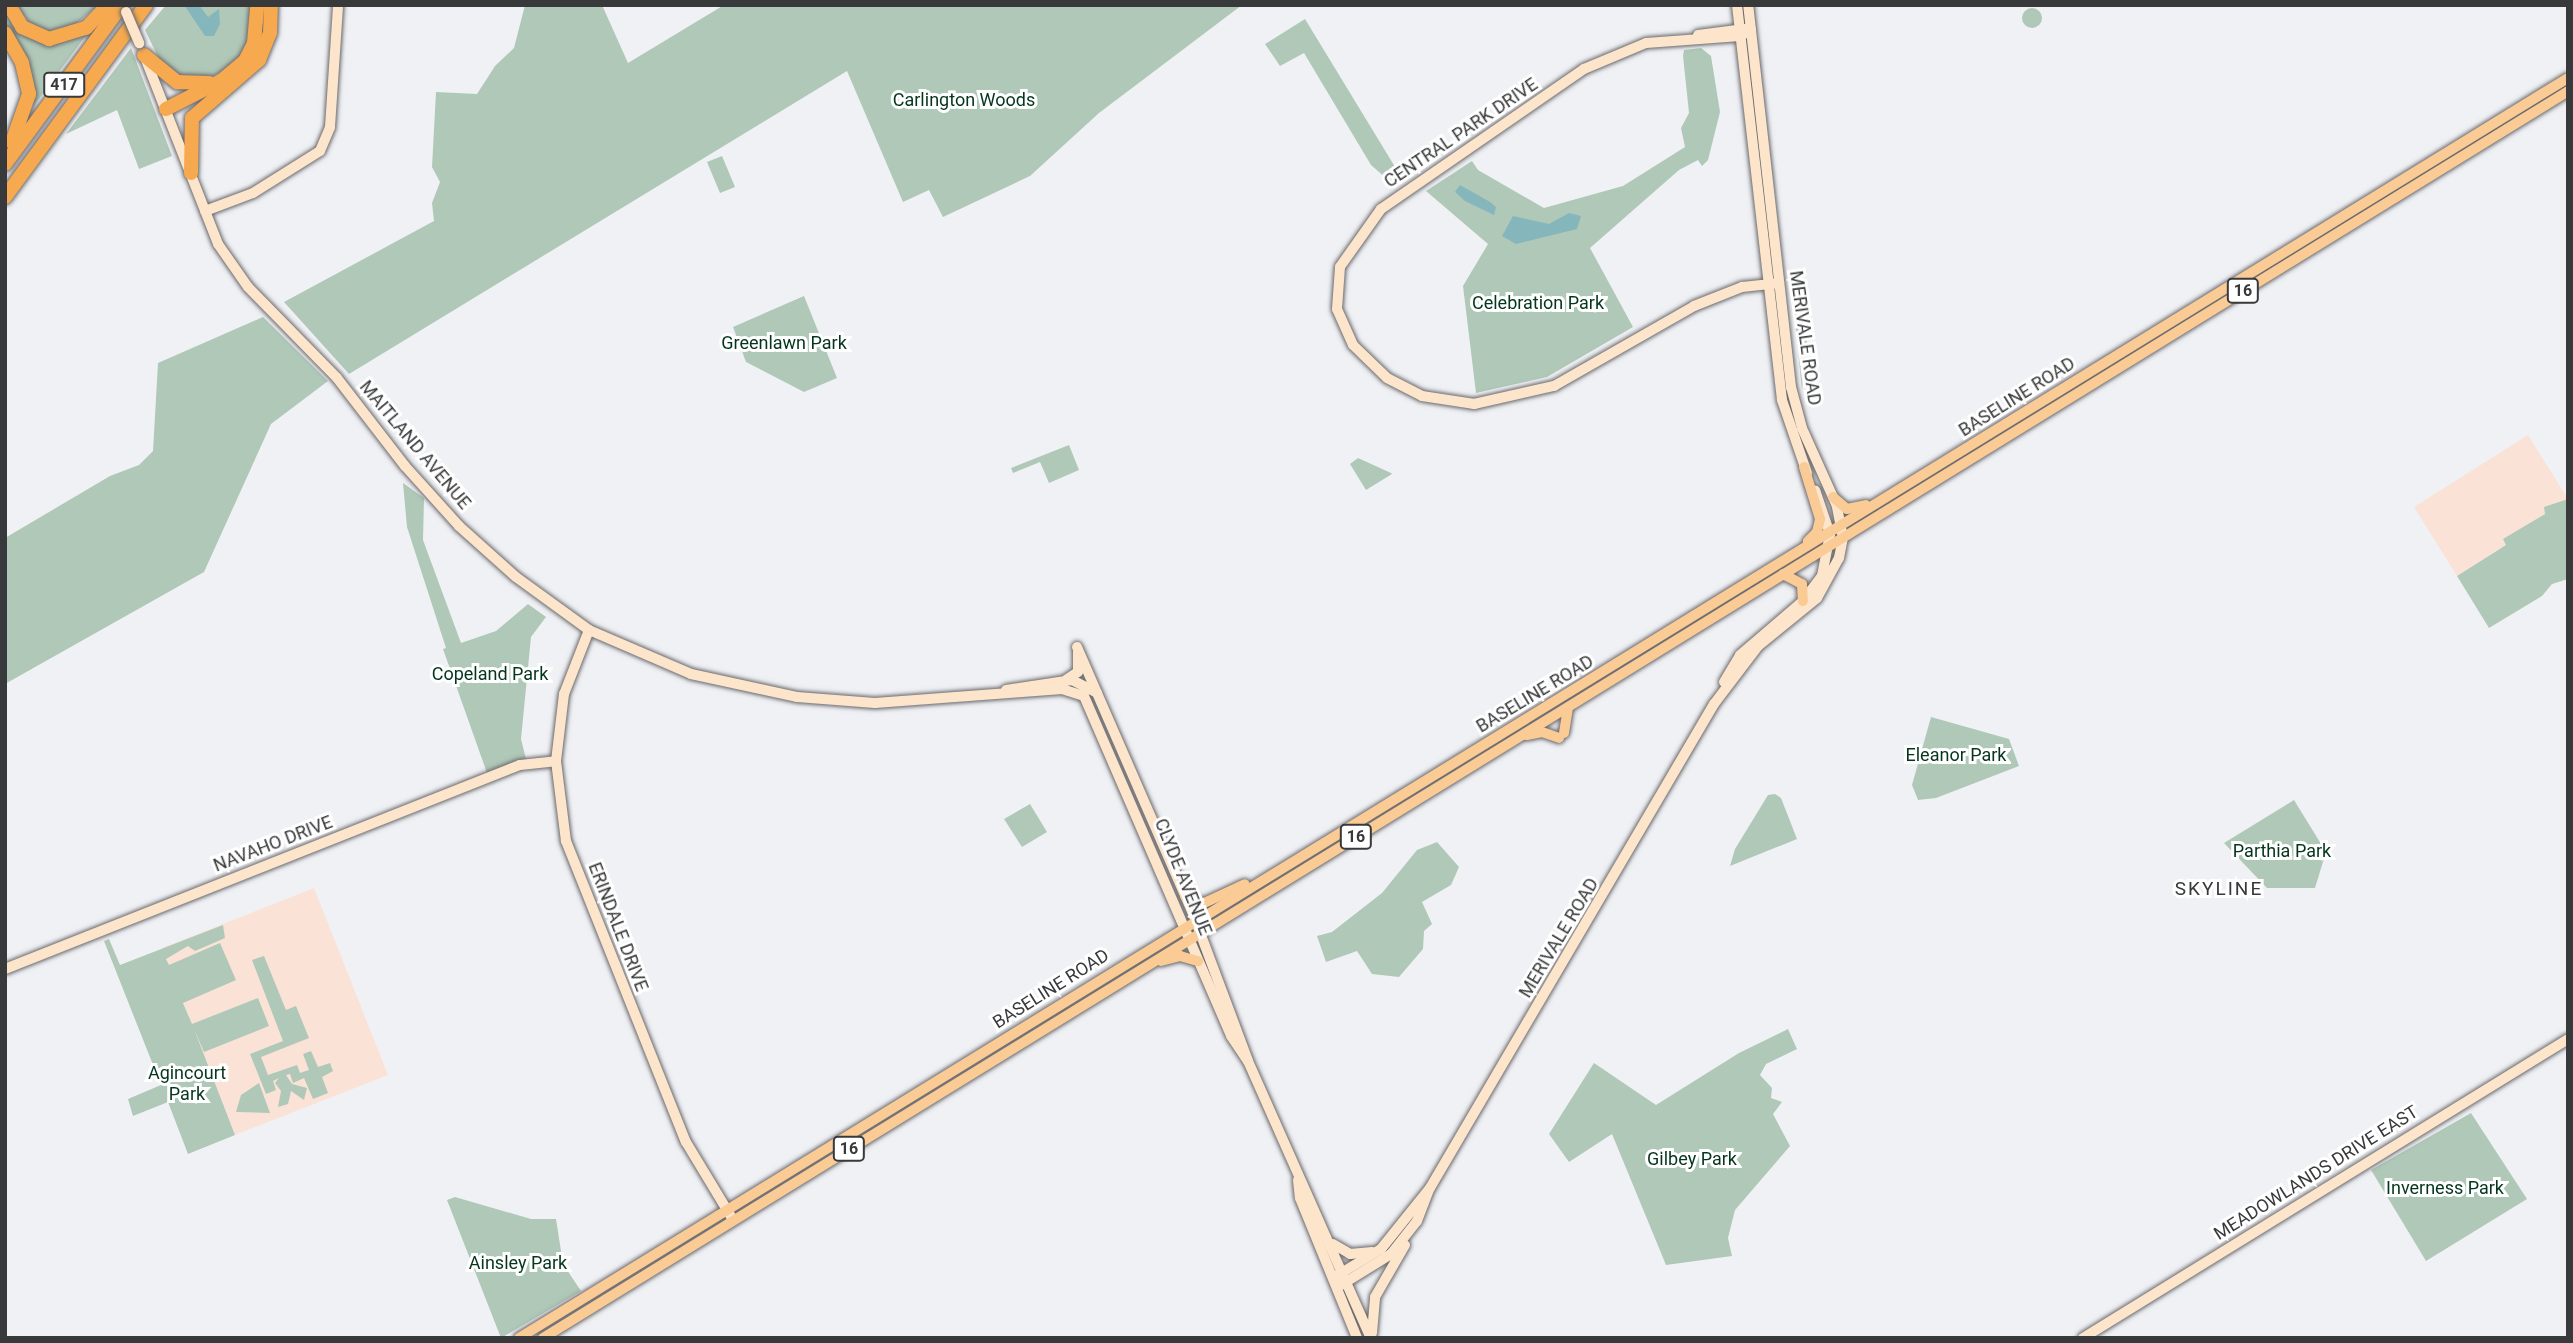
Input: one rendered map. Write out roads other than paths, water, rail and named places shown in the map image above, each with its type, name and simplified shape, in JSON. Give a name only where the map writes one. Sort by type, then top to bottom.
[{"type":"highway","points":[[9,5],[22,27],[49,39],[86,28],[107,5]]},
{"type":"highway","name":"417","points":[[5,164],[123,5]]},
{"type":"highway","name":"417","points":[[5,197],[146,5]]},
{"type":"highway","points":[[124,33],[156,5]]},
{"type":"highway","points":[[191,173],[192,118],[245,61],[254,43],[257,5]]},
{"type":"highway","points":[[166,109],[227,83],[252,68],[268,43],[271,5]]},
{"type":"highway","points":[[5,33],[22,63],[29,94],[21,125],[5,152]]},
{"type":"highway","points":[[141,49],[177,82],[196,85],[227,83]]},
{"type":"main road","name":"MAITLAND AVENUE","points":[[123,5],[218,244],[248,287],[337,378],[453,520],[487,554],[589,629],[691,674],[797,697],[875,703],[1067,689],[1096,701]]},
{"type":"main road","points":[[205,211],[253,194],[320,151],[330,127],[338,5]]},
{"type":"main road","name":"MERIVALE ROAD","points":[[1340,1280],[1381,1249],[1430,1188],[1714,704],[1740,655],[1803,601],[1822,576],[1830,540],[1783,408],[1744,31],[1737,5]]},
{"type":"main road","name":"MERIVALE ROAD","points":[[1744,31],[1748,5]]},
{"type":"main road","name":"CENTRAL PARK DRIVE","points":[[1744,31],[1638,45],[1598,61],[1393,200],[1343,260],[1337,280],[1337,309],[1353,345],[1387,379],[1422,396],[1468,404],[1529,394],[1569,380],[1712,298],[1772,284]]},
{"type":"main road","name":"BASELINE ROAD","points":[[1843,532],[1898,492],[1954,464],[2568,78]]},
{"type":"main road","name":"BASELINE ROAD","points":[[519,1338],[730,1215],[1193,930],[1512,742],[1626,665],[1783,574],[1843,532],[2568,91]]},
{"type":"main road","name":"MERIVALE ROAD","points":[[1714,704],[1758,646],[1823,591],[1843,532],[1833,497],[1794,405],[1772,284]]},
{"type":"main road","points":[[1785,560],[1813,537],[1820,524],[1804,467]]},
{"type":"main road","points":[[1833,497],[1852,510],[1898,492]]},
{"type":"main road","name":"BASELINE ROAD","points":[[1687,628],[1785,560],[1830,540]]},
{"type":"main road","points":[[1783,574],[1802,584],[1803,601]]},
{"type":"main road","name":"ERINDALE DRIVE","points":[[589,629],[564,694],[556,761],[566,841],[686,1142],[730,1215]]},
{"type":"main road","points":[[1066,680],[1078,672],[1077,647],[1096,701]]},
{"type":"main road","name":"BASELINE ROAD","points":[[1017,1038],[1148,965],[1282,868],[1427,779],[1568,707],[1626,665]]},
{"type":"main road","name":"MAITLAND AVENUE","points":[[983,695],[1066,680]]},
{"type":"main road","points":[[1066,680],[1090,686],[1096,701]]},
{"type":"main road","name":"CLYDE AVENUE","points":[[1096,701],[1116,762],[1193,930],[1298,1177],[1329,1240],[1340,1280]]},
{"type":"main road","name":"CLYDE AVENUE","points":[[1096,701],[1129,763],[1185,896],[1198,961],[1231,1036],[1248,1061]]},
{"type":"main road","points":[[1512,742],[1542,732],[1561,736],[1568,707]]},
{"type":"main road","name":"NAVAHO DRIVE","points":[[5,969],[520,765],[556,761]]},
{"type":"main road","points":[[1116,762],[1129,763]]},
{"type":"main road","points":[[1427,779],[1434,789]]},
{"type":"main road","points":[[1185,896],[1205,904],[1282,868]]},
{"type":"main road","points":[[1148,965],[1180,957],[1198,961]]},
{"type":"main road","name":"MEADOWLANDS DRIVE EAST","points":[[2082,1338],[2568,1039]]},
{"type":"main road","name":"CLYDE AVENUE","points":[[1298,1177],[1300,1198],[1340,1280]]},
{"type":"main road","name":"MERIVALE ROAD","points":[[1340,1280],[1385,1259],[1418,1221],[1430,1188]]},
{"type":"main road","name":"BASELINE ROAD","points":[[543,1338],[730,1215]]},
{"type":"main road","points":[[1372,1338],[1375,1297],[1418,1221]]},
{"type":"main road","points":[[1329,1240],[1353,1255],[1381,1249]]},
{"type":"main road","points":[[1340,1280],[1357,1338]]},
{"type":"main road","points":[[1340,1280],[1372,1338]]},
{"type":"water","points":[[184,5],[199,5],[208,17],[219,9],[220,24],[214,36],[205,36]]},
{"type":"water","points":[[1460,185],[1496,207],[1494,215],[1465,201],[1455,192]]},
{"type":"water","points":[[1569,213],[1581,216],[1577,229],[1516,244],[1502,236],[1513,216],[1549,224]]},
{"type":"district","name":"SKYLINE","points":[[2219,889]]},
{"type":"park label","name":"Carlington Woods","points":[[964,100]]},
{"type":"park label","name":"Celebration Park","points":[[1538,303]]},
{"type":"park label","name":"Greenlawn Park","points":[[784,343]]},
{"type":"park label","name":"Copeland Park","points":[[490,674]]},
{"type":"park label","name":"Eleanor Park","points":[[1956,755]]},
{"type":"park label","name":"Parthia Park","points":[[2282,851]]},
{"type":"park label","name":"Agincourt Park","points":[[187,1084]]},
{"type":"park label","name":"Gilbey Park","points":[[1692,1159]]},
{"type":"park label","name":"Inverness Park","points":[[2445,1188]]},
{"type":"park label","name":"Ainsley Park","points":[[518,1263]]}]
